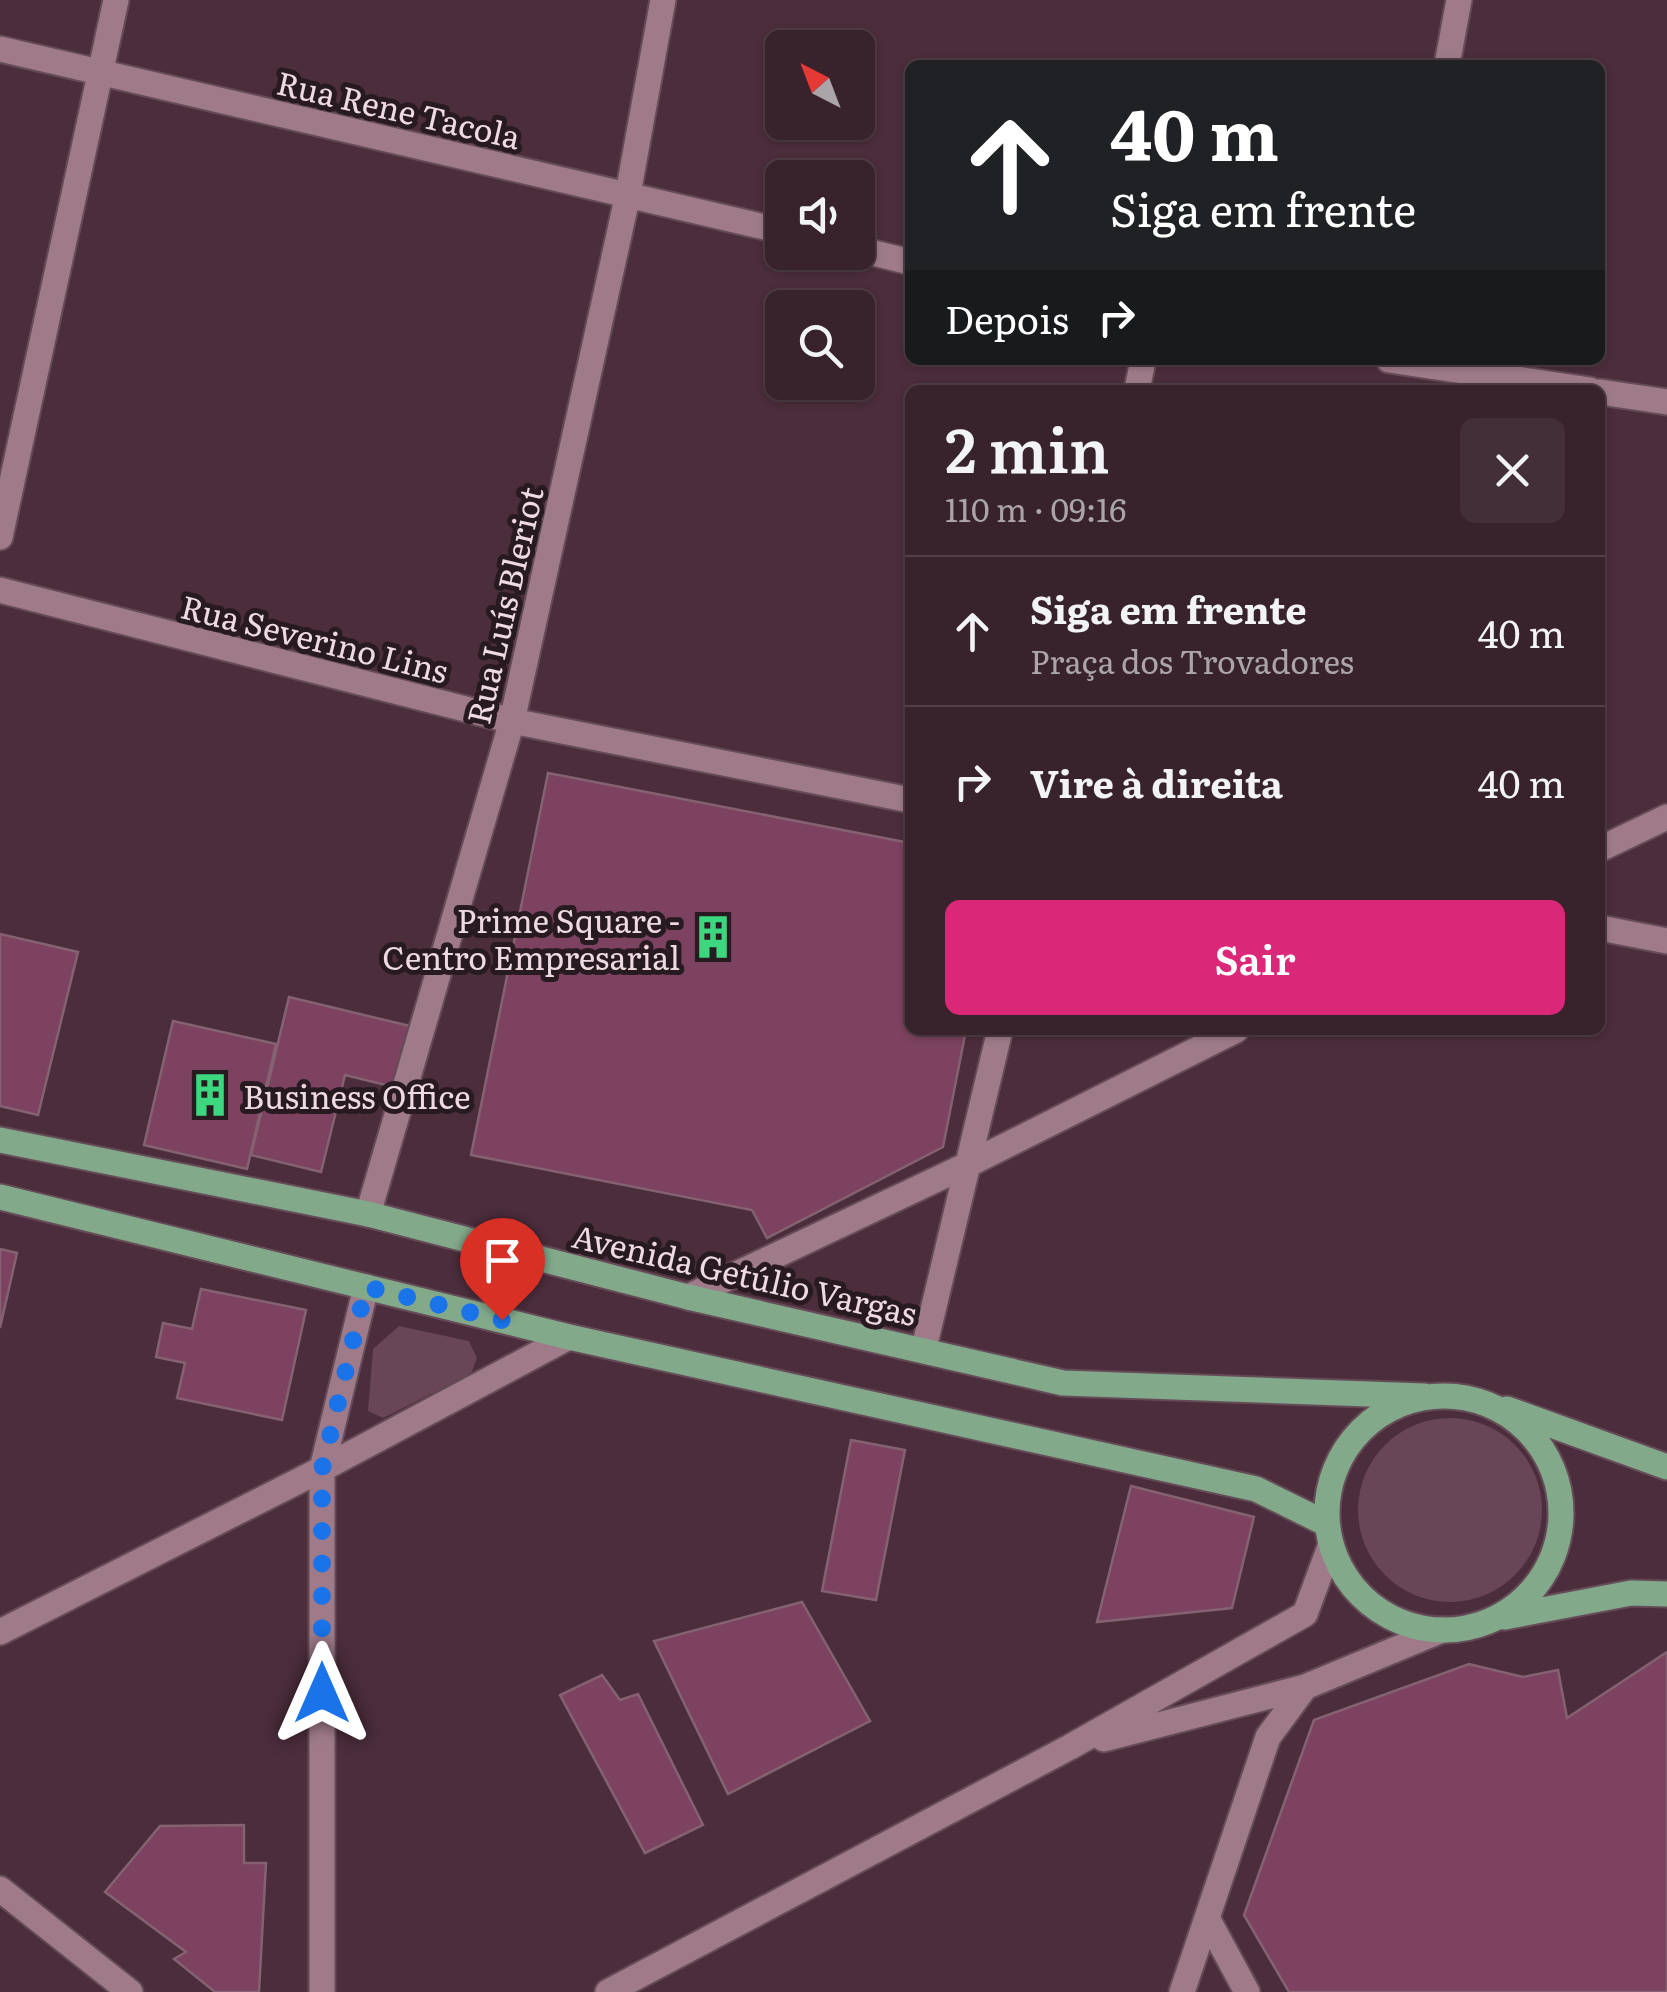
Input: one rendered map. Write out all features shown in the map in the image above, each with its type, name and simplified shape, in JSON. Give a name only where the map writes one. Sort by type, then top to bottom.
[{"type":"main road","name":"Avenida Getúlio Vargas","points":[[0,1140],[368,1214],[688,1296],[1063,1383],[1458,1395],[1667,1467]]},
{"type":"main road","points":[[0,1197],[569,1337],[1256,1490],[1329,1534],[1346,1578],[1372,1606],[1404,1624],[1442,1630],[1631,1593],[1667,1594]]},
{"type":"main road","name":"Avenida Getúlio Vargas","points":[[1329,1534],[1328,1494],[1350,1441],[1371,1420],[1424,1396]]},
{"type":"main road","points":[[1491,1404],[1545,1450],[1560,1487],[1562,1526],[1550,1564],[1539,1580],[1527,1596],[1495,1618]]},
{"type":"street","points":[[0,537],[116,0]]},
{"type":"street","name":"Rua Luís Bleriot","points":[[368,1214],[512,721],[628,194],[663,0]]},
{"type":"street","points":[[1448,60],[1459,0]]},
{"type":"street","name":"Rua Rene Tacola","points":[[0,49],[765,227]]},
{"type":"street","points":[[875,254],[905,261]]},
{"type":"street","points":[[1423,365],[1557,385]]},
{"type":"street","points":[[1605,393],[1667,402]]},
{"type":"street","name":"Rua Severino Lins","points":[[0,590],[512,721],[905,799]]},
{"type":"street","points":[[1605,847],[1667,816]]},
{"type":"street","points":[[1605,929],[1667,941]]},
{"type":"street","points":[[924,1348],[999,1035]]},
{"type":"street","points":[[688,1296],[969,1164],[1226,1035]]},
{"type":"street","points":[[322,1992],[322,1469],[366,1287]]},
{"type":"street","points":[[0,1632],[322,1469],[569,1337]]},
{"type":"street","points":[[608,1992],[1070,1748],[1305,1614],[1329,1534]]},
{"type":"street","points":[[1070,1748],[1305,1687],[1442,1630]]},
{"type":"street","points":[[1182,1992],[1268,1737],[1305,1687]]},
{"type":"street","points":[[0,1890],[130,1992]]},
{"type":"street","points":[[1206,1918],[1247,1992]]},
{"type":"shaded area","points":[[399,1326],[469,1341],[477,1358],[471,1374],[383,1418],[368,1411],[373,1349]]},
{"type":"shaded area","points":[[1450,1418],[1485,1425],[1515,1445],[1535,1475],[1542,1510],[1535,1545],[1515,1575],[1485,1595],[1450,1602],[1415,1595],[1385,1575],[1365,1545],[1358,1510],[1365,1475],[1385,1445],[1415,1425]]},
{"type":"building","name":"Prime Square - Centro Empresarial","points":[[548,773],[905,842],[905,1035],[965,1035],[943,1147],[767,1238],[752,1210],[471,1155]]},
{"type":"building","points":[[0,934],[78,952],[38,1115],[0,1106]]},
{"type":"building","points":[[289,997],[414,1027],[398,1088],[345,1075],[321,1172],[251,1155]]},
{"type":"building","name":"Business Office","points":[[173,1021],[276,1044],[247,1169],[144,1145]]},
{"type":"building","points":[[0,1249],[17,1253],[0,1328]]},
{"type":"building","points":[[201,1289],[306,1310],[282,1420],[177,1398],[185,1363],[156,1357],[163,1323],[192,1329]]},
{"type":"building","points":[[851,1440],[905,1450],[876,1600],[822,1591]]},
{"type":"building","points":[[1131,1486],[1254,1517],[1232,1608],[1097,1622]]},
{"type":"building","points":[[802,1602],[870,1721],[728,1794],[654,1641]]},
{"type":"building","points":[[1667,1652],[1667,1992],[1289,1992],[1244,1915],[1314,1720],[1469,1664],[1523,1677],[1558,1670],[1567,1718]]},
{"type":"building","points":[[602,1675],[620,1700],[638,1694],[703,1825],[645,1853],[560,1695]]},
{"type":"building","points":[[244,1825],[244,1863],[266,1863],[259,1992],[215,1992],[174,1959],[186,1952],[105,1892],[160,1826]]},
{"type":"place","name":"Prime Square - Centro Empresarial","points":[[713,937]]},
{"type":"place","name":"Business Office","points":[[210,1095]]},
{"type":"route","points":[[322,1693],[322,1469],[366,1287],[502,1320]]}]
